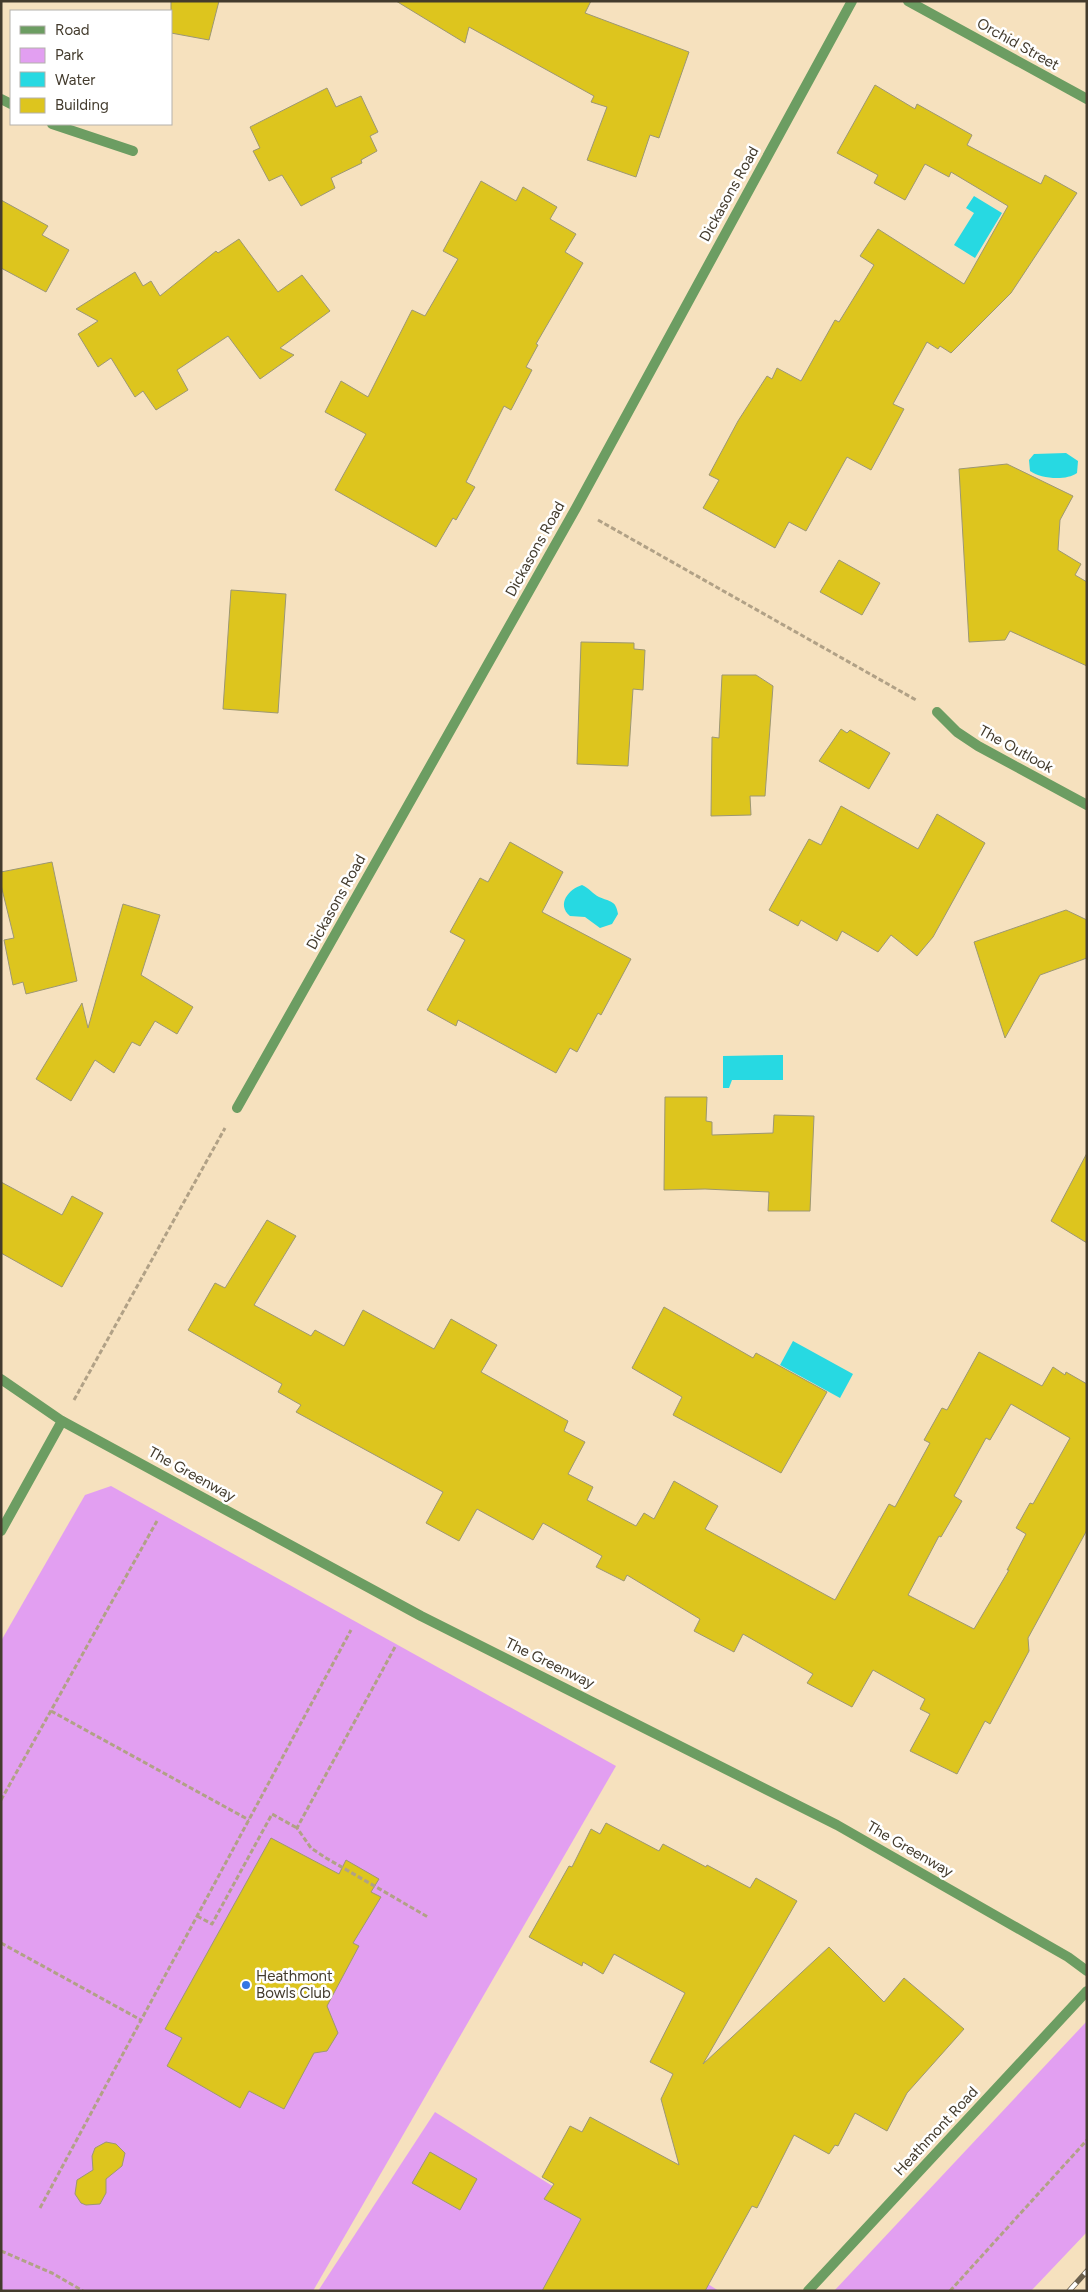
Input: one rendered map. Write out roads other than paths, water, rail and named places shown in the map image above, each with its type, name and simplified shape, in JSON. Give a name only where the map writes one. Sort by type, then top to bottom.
[{"type":"street","name":"Dickasons Road","points":[[236,1108],[576,508],[852,1]]},
{"type":"street","name":"Orchid Street","points":[[908,1],[1087,99]]},
{"type":"street","points":[[55,125],[133,151]]},
{"type":"street","name":"The Outlook","points":[[937,712],[956,732],[978,746],[1087,804]]},
{"type":"street","name":"The Greenway","points":[[1,1379],[62,1421],[421,1616],[837,1825],[1068,1957],[1087,1971]]},
{"type":"street","points":[[1,1531],[62,1421]]},
{"type":"street","name":"Heathmont Road","points":[[808,2291],[1087,1991]]},
{"type":"water","points":[[974,196],[1002,213],[975,258],[954,245],[974,213],[966,208]]},
{"type":"water","points":[[1066,453],[1078,461],[1077,473],[1072,476],[1054,478],[1040,476],[1030,471],[1029,460],[1034,454]]},
{"type":"water","points":[[582,885],[616,906],[618,914],[612,924],[600,928],[585,917],[570,916],[566,911],[564,902],[569,893]]},
{"type":"water","points":[[783,1055],[783,1080],[732,1080],[729,1088],[723,1088],[723,1056]]},
{"type":"water","points":[[793,1341],[853,1374],[840,1398],[780,1365]]},
{"type":"railway","points":[[1069,2291],[1087,2271]]},
{"type":"place","name":"Heathmont Bowls Club","points":[[246,1985]]}]
